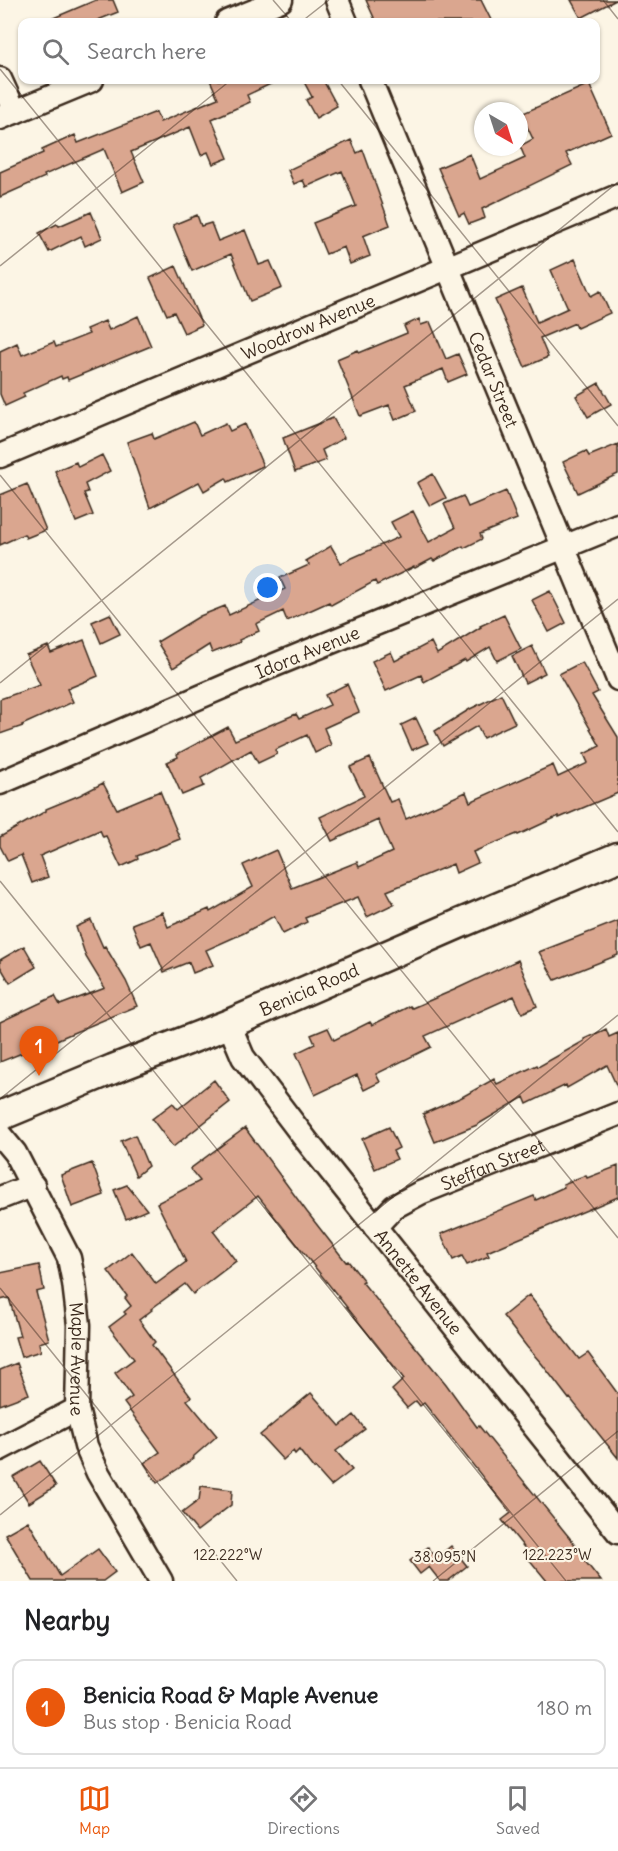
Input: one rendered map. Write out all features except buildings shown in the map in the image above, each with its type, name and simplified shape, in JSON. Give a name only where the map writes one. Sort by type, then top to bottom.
[{"type":"main road","name":"Benicia Road","points":[[0,1116],[229,1024],[461,922],[618,857]]},
{"type":"street","points":[[237,18],[281,0]]},
{"type":"street","points":[[337,0],[344,18]]},
{"type":"street","points":[[0,79],[7,115],[82,84]]},
{"type":"street","name":"Cedar Street","points":[[371,84],[618,680]]},
{"type":"street","name":"Woodrow Avenue","points":[[0,456],[618,196]]},
{"type":"street","name":"Idora Avenue","points":[[0,783],[265,669],[564,549],[618,525]]},
{"type":"street","name":"Annette Avenue","points":[[229,1024],[243,1057],[306,1140],[618,1532]]},
{"type":"street","name":"Steffan Street","points":[[375,1227],[394,1207],[420,1193],[618,1114]]},
{"type":"street","name":"Maple Avenue","points":[[0,1135],[15,1153],[33,1185],[69,1258],[79,1325],[77,1409],[86,1446],[98,1473],[161,1581]]},
{"type":"street","points":[[0,1198],[33,1185]]},
{"type":"street","points":[[0,1449],[77,1409]]},
{"type":"place","name":"Benicia Road & Maple Avenue","points":[[39,1076]]}]
